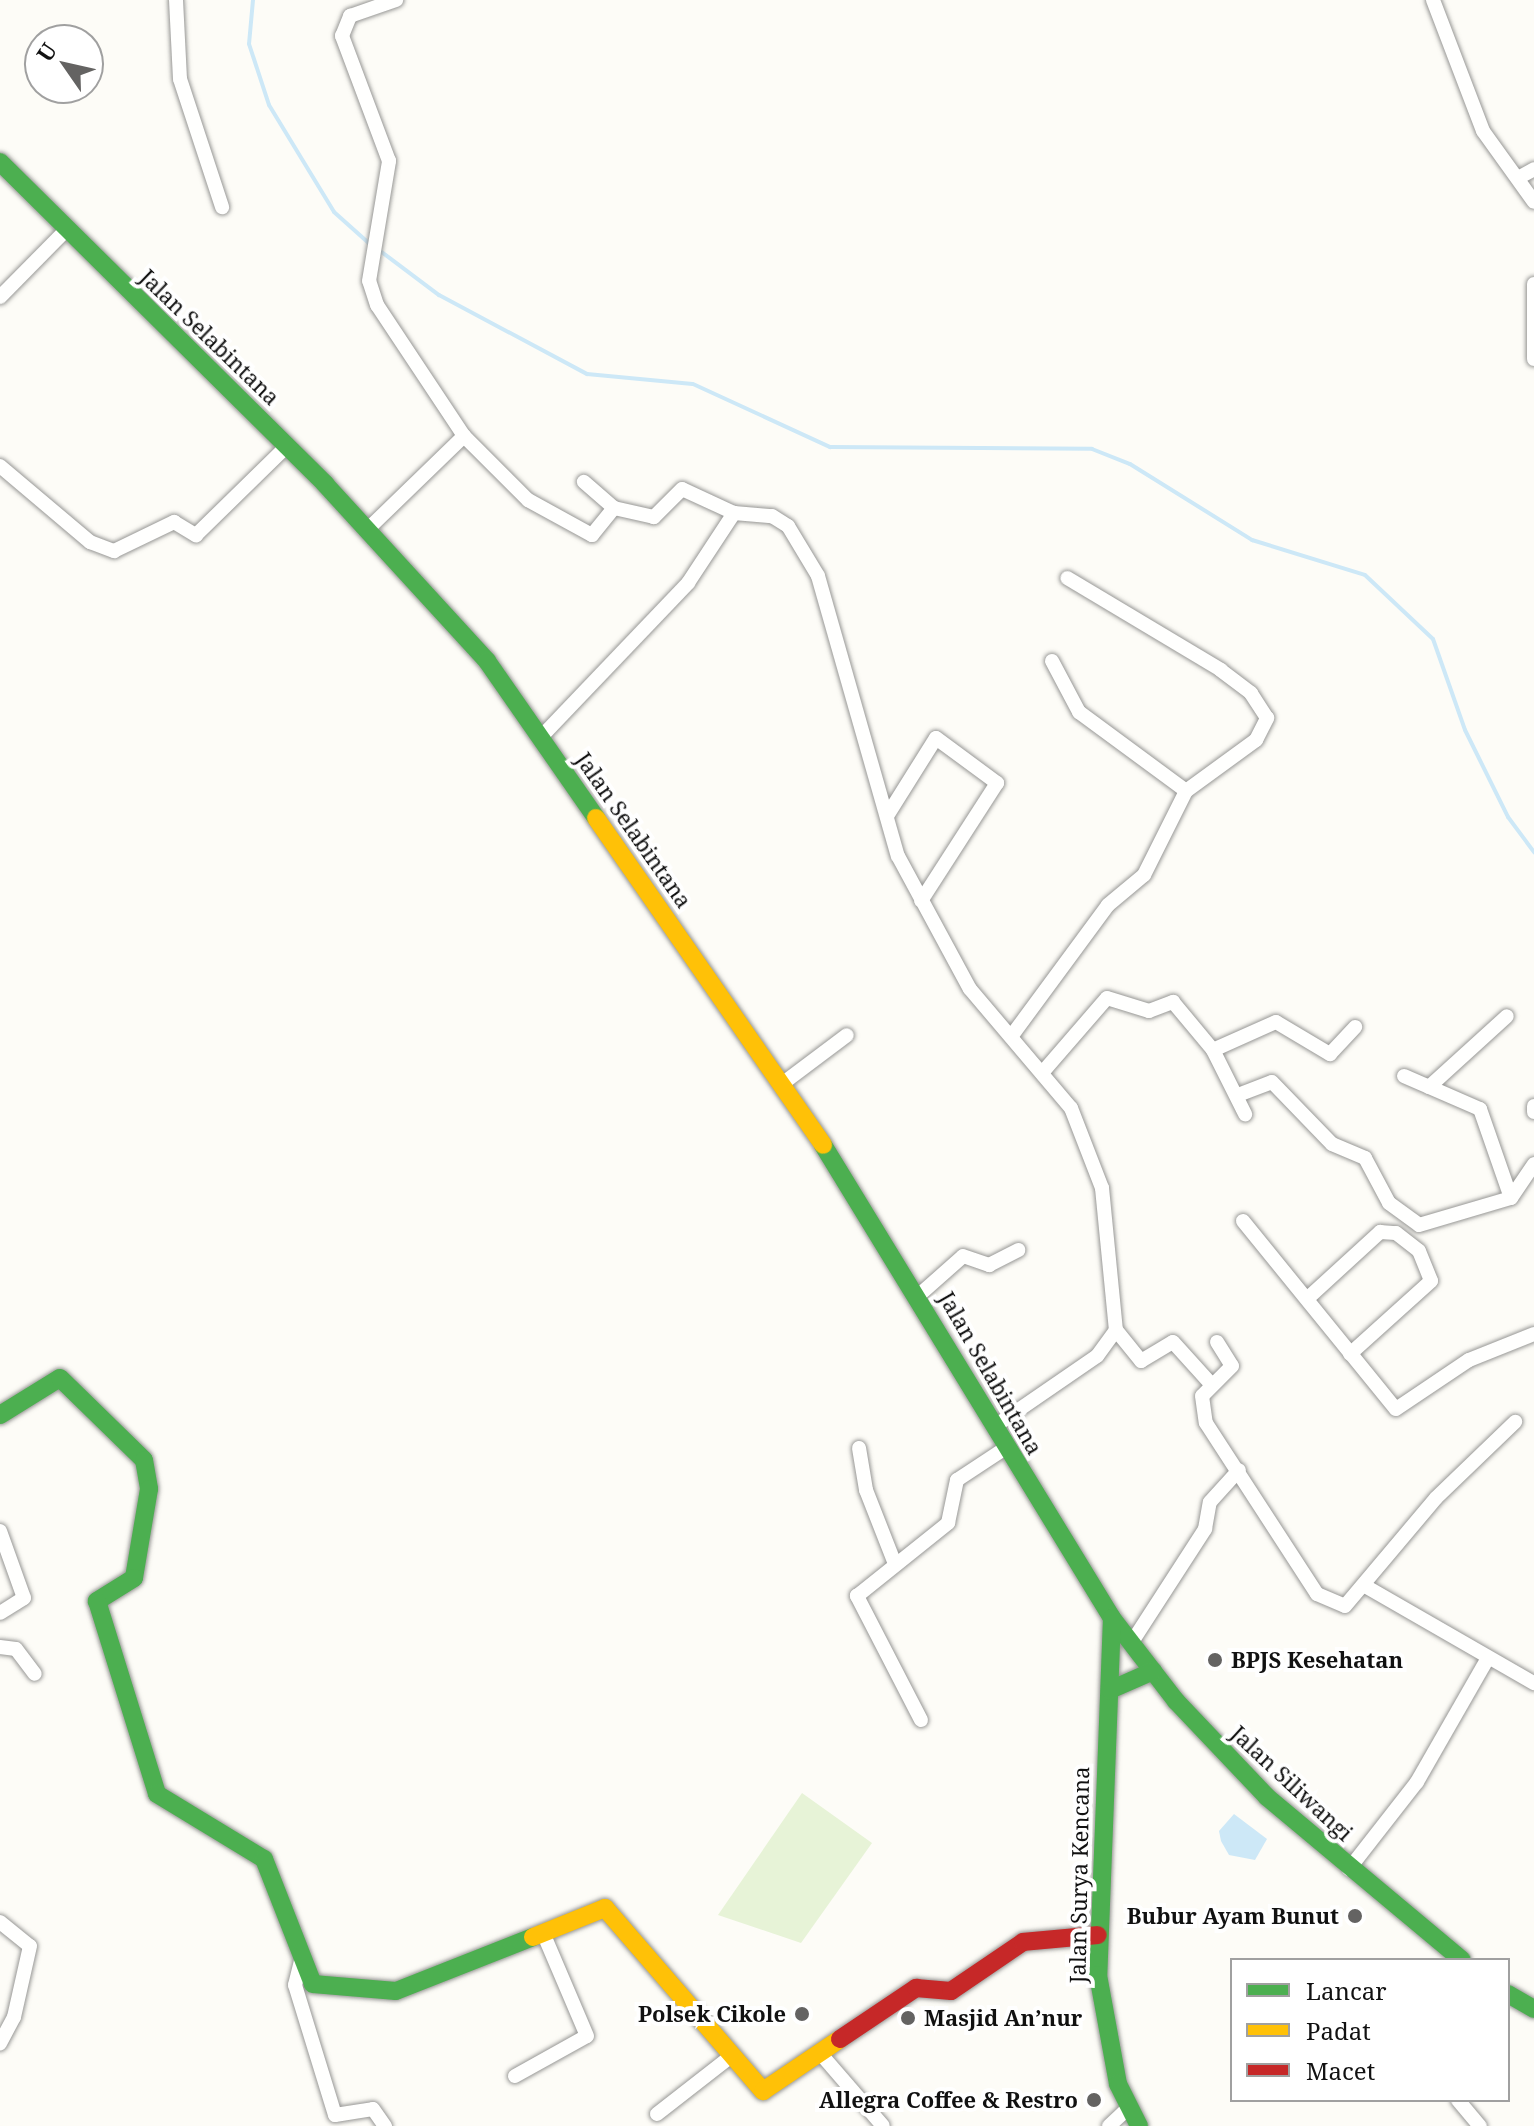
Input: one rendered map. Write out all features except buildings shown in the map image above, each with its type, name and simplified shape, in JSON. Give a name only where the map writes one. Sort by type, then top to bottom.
[{"type":"street","points":[[176,0],[180,79],[222,207]]},
{"type":"street","points":[[396,0],[350,16],[342,36],[389,161],[369,281],[377,305],[464,436],[528,500],[589,534],[614,508]]},
{"type":"street","points":[[1433,0],[1483,131],[1534,202]]},
{"type":"street","name":"Jalan Selabintana","points":[[0,162],[287,446],[368,529],[487,661],[782,1084],[918,1296],[1112,1618]]},
{"type":"street","points":[[1518,178],[1534,169]]},
{"type":"street","points":[[0,297],[66,230]]},
{"type":"street","points":[[1534,284],[1534,359]]},
{"type":"street","points":[[368,529],[464,436]]},
{"type":"street","points":[[0,466],[90,542],[114,551],[174,522],[196,535],[287,446]]},
{"type":"street","points":[[584,482],[614,508],[654,517],[682,489],[734,513],[772,516],[788,526],[818,576],[887,816],[921,901],[970,989],[1013,1034],[1071,1108],[1102,1188],[1116,1330],[1141,1361],[1173,1342],[1211,1384]]},
{"type":"street","points":[[541,737],[688,583],[734,513]]},
{"type":"street","points":[[1013,1034],[1108,905],[1144,875],[1186,791],[1256,740],[1267,718],[1262,707],[1221,670],[1067,578]]},
{"type":"street","points":[[1052,661],[1079,712],[1186,791]]},
{"type":"street","points":[[887,816],[936,738],[997,783],[921,901]]},
{"type":"street","points":[[1042,1073],[1114,996],[1149,1011],[1180,1006],[1213,1050],[1245,1114]]},
{"type":"street","points":[[1429,1087],[1507,1016]]},
{"type":"street","points":[[1213,1050],[1276,1022],[1330,1054],[1355,1027]]},
{"type":"street","points":[[782,1084],[847,1035]]},
{"type":"street","points":[[1404,1076],[1480,1109],[1511,1198]]},
{"type":"street","points":[[1238,1095],[1272,1082],[1332,1144],[1365,1158],[1389,1203],[1409,1223],[1431,1224],[1511,1198],[1534,1164]]},
{"type":"street","points":[[1243,1221],[1350,1354],[1402,1409],[1469,1360],[1534,1334]]},
{"type":"street","points":[[1308,1298],[1380,1232],[1396,1233],[1419,1251],[1432,1272],[1426,1289],[1350,1354]]},
{"type":"street","points":[[918,1296],[963,1256],[989,1265],[1018,1250]]},
{"type":"street","points":[[995,1426],[1097,1356],[1116,1330]]},
{"type":"street","points":[[1217,1342],[1232,1366],[1211,1384],[1202,1413],[1317,1594],[1345,1606],[1365,1586],[1428,1506],[1515,1422]]},
{"type":"street","points":[[0,1415],[60,1378],[144,1460],[149,1489],[134,1578],[97,1601],[157,1794],[264,1859],[301,1961],[313,1984],[384,1993],[609,1910],[729,2058],[763,2091],[916,1988],[951,1991],[1023,1942],[1098,1935]]},
{"type":"street","points":[[921,1720],[857,1596],[948,1523],[957,1480],[1007,1447]]},
{"type":"street","points":[[859,1448],[866,1490],[895,1564]]},
{"type":"street","points":[[1132,1642],[1198,1542],[1210,1502],[1239,1470]]},
{"type":"street","points":[[0,1531],[24,1598],[0,1613]]},
{"type":"street","points":[[1365,1586],[1534,1683]]},
{"type":"street","name":"Jalan Siliwangi","points":[[1112,1618],[1153,1671],[1249,1779],[1349,1869],[1460,1958]]},
{"type":"street","name":"Jalan Surya Kencana","points":[[1112,1618],[1098,1935],[1104,2021],[1127,2109],[1139,2126]]},
{"type":"street","points":[[0,1647],[16,1649],[35,1674]]},
{"type":"street","points":[[1349,1869],[1417,1782],[1488,1658]]},
{"type":"street","points":[[1110,1690],[1153,1671]]},
{"type":"street","points":[[0,1922],[30,1946],[14,2017],[0,2043]]},
{"type":"street","points":[[515,2076],[587,2036],[544,1935]]},
{"type":"street","points":[[301,1961],[295,1985],[335,2115],[373,2109],[385,2126]]},
{"type":"street","points":[[1510,1997],[1534,2009]]},
{"type":"street","points":[[820,2053],[883,2126]]},
{"type":"street","points":[[657,2114],[729,2058]]},
{"type":"street","points":[[1460,2102],[1480,2126]]},
{"type":"street","points":[[1109,2126],[1127,2109]]},
{"type":"green space","points":[[802,1793],[872,1843],[801,1943],[718,1915]]},
{"type":"water","points":[[1234,1814],[1267,1839],[1255,1860],[1229,1855],[1221,1841],[1219,1831]]},
{"type":"waterway","points":[[253,0],[249,44],[269,105],[334,212],[372,246]]},
{"type":"waterway","points":[[379,250],[439,295],[587,374],[693,384],[830,447],[1092,449],[1130,464],[1252,540],[1365,575],[1433,639],[1465,730],[1508,817],[1534,852]]},
{"type":"traffic: fast","points":[[0,162],[325,484],[487,661],[596,818]]},
{"type":"traffic: fast","points":[[823,1145],[1112,1618],[1176,1701],[1267,1797],[1460,1958]]},
{"type":"traffic: fast","points":[[0,1415],[60,1378],[144,1460],[149,1489],[134,1578],[97,1601],[157,1794],[264,1859],[313,1984],[396,1991],[533,1937]]},
{"type":"traffic: fast","points":[[1112,1618],[1098,1975],[1118,2084],[1139,2126]]},
{"type":"traffic: fast","points":[[1110,1690],[1153,1671]]},
{"type":"traffic: fast","points":[[1510,1995],[1534,2009]]},
{"type":"traffic: slow","points":[[596,818],[823,1145]]},
{"type":"traffic: slow","points":[[533,1937],[605,1908],[763,2091],[840,2039]]},
{"type":"traffic: jam","points":[[840,2039],[916,1988],[951,1991],[1023,1942],[1098,1935]]},
{"type":"place","name":"BPJS Kesehatan","points":[[1215,1660]]},
{"type":"place","name":"Bubur Ayam Bunut","points":[[1355,1916]]},
{"type":"place","name":"Polsek Cikole","points":[[802,2014]]},
{"type":"place","name":"Masjid An’nur","points":[[908,2018]]},
{"type":"place","name":"Allegra Coffee & Restro","points":[[1094,2100]]}]
